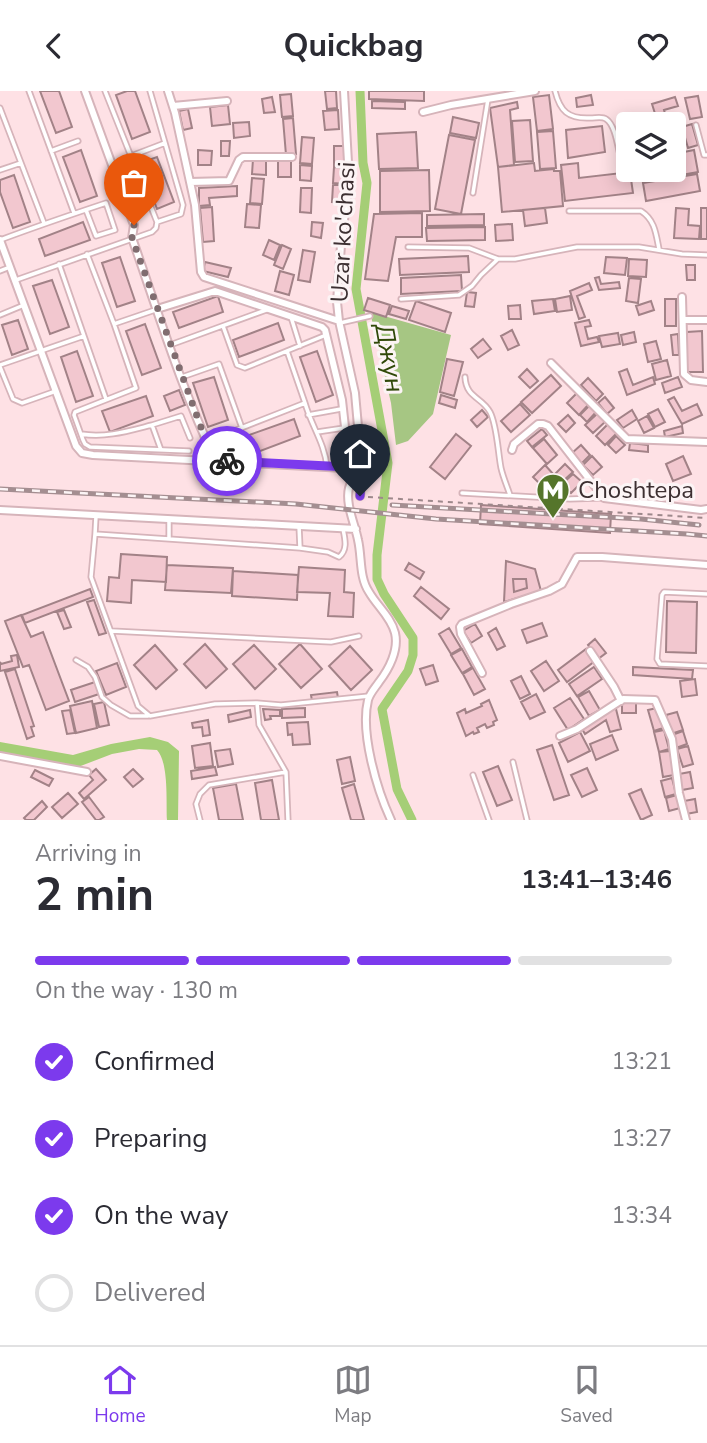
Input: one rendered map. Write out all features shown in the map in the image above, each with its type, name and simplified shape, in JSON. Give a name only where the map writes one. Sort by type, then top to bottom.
[{"type":"street","points":[[168,91],[195,205],[201,272],[204,277],[342,322]]},
{"type":"street","name":"Uzar ko'chasi","points":[[344,91],[349,180],[337,302],[355,393],[360,496]]},
{"type":"street","points":[[422,112],[535,91]]},
{"type":"street","points":[[88,92],[134,225],[132,238],[206,441],[216,461]]},
{"type":"street","points":[[173,106],[227,101]]},
{"type":"street","points":[[190,181],[229,181],[243,157],[292,157]]},
{"type":"street","points":[[0,240],[76,446],[82,453],[348,467],[360,472],[349,486],[348,499],[359,543],[363,576],[367,590],[390,621],[396,637],[391,663],[369,697],[365,718],[383,804],[391,820]]},
{"type":"street","points":[[157,309],[215,291],[322,327],[344,409],[348,467]]},
{"type":"street","points":[[682,297],[684,374],[691,380],[707,383]]},
{"type":"street","points":[[683,320],[707,320]]},
{"type":"street","points":[[551,363],[627,439],[707,442]]},
{"type":"street","points":[[512,450],[514,445],[538,424],[543,424],[548,426],[604,498],[707,509]]},
{"type":"street","points":[[0,510],[356,530]]},
{"type":"street","points":[[482,673],[461,634],[462,624],[562,584],[576,557],[707,565]]},
{"type":"street","points":[[590,651],[621,701]]},
{"type":"street","points":[[560,736],[623,699],[655,700],[672,739],[679,793],[686,820]]},
{"type":"street","points":[[0,756],[87,772]]},
{"type":"lane","points":[[29,91],[74,213]]},
{"type":"lane","points":[[16,280],[152,232],[156,227],[158,222],[105,91]]},
{"type":"lane","points":[[150,91],[183,205],[181,214],[158,222]]},
{"type":"lane","points":[[555,91],[559,105],[565,113],[582,118],[602,117],[609,120],[616,137]]},
{"type":"lane","points":[[473,193],[488,99]]},
{"type":"lane","points":[[0,107],[44,223]]},
{"type":"lane","points":[[696,125],[704,155],[707,155]]},
{"type":"lane","points":[[51,151],[78,141]]},
{"type":"lane","points":[[131,157],[165,143]]},
{"type":"lane","points":[[0,170],[21,163]]},
{"type":"lane","points":[[0,240],[44,223],[86,209],[106,203],[115,230],[96,236],[86,209]]},
{"type":"lane","points":[[569,211],[641,211],[652,221],[660,250]]},
{"type":"lane","points":[[408,247],[469,248],[498,259],[515,259],[577,247],[639,247],[707,255]]},
{"type":"lane","points":[[87,254],[136,388],[75,412],[85,444],[90,447],[189,451]]},
{"type":"lane","points":[[401,299],[458,295],[472,286],[498,259]]},
{"type":"lane","points":[[58,264],[106,399]]},
{"type":"lane","points":[[0,271],[10,267]]},
{"type":"lane","points":[[0,315],[24,305]]},
{"type":"lane","points":[[114,324],[157,309]]},
{"type":"lane","points":[[170,345],[271,309]]},
{"type":"lane","points":[[291,315],[300,346]]},
{"type":"lane","points":[[342,322],[370,316]]},
{"type":"lane","points":[[223,326],[237,365],[245,368],[326,335]]},
{"type":"lane","points":[[56,391],[22,403],[17,402],[13,400],[0,366],[84,336]]},
{"type":"lane","points":[[287,351],[308,415],[326,453],[327,467]]},
{"type":"lane","points":[[182,377],[219,364],[242,428]]},
{"type":"lane","points":[[465,377],[466,387],[492,416],[501,471],[510,496]]},
{"type":"lane","points":[[206,441],[305,403]]},
{"type":"lane","points":[[308,415],[344,409]]},
{"type":"lane","points":[[81,434],[111,435],[181,417],[190,439]]},
{"type":"lane","points":[[152,425],[161,450]]},
{"type":"lane","points":[[316,432],[346,428]]},
{"type":"lane","points":[[211,451],[241,445]]},
{"type":"lane","points":[[462,493],[570,499],[604,498]]},
{"type":"lane","points":[[96,516],[91,577],[138,706],[150,716]]},
{"type":"lane","points":[[169,520],[169,539]]},
{"type":"lane","points":[[299,526],[300,548]]},
{"type":"lane","points":[[95,534],[300,548],[328,552],[339,557],[345,549],[343,529]]},
{"type":"lane","points":[[707,594],[664,592],[657,659],[660,664],[707,666]]},
{"type":"lane","points":[[112,631],[331,642],[359,636]]},
{"type":"lane","points":[[76,660],[88,667],[95,677],[102,697],[130,716],[150,716],[215,704],[281,705],[369,697]]},
{"type":"lane","points":[[257,703],[260,725],[286,772],[288,820]]},
{"type":"lane","points":[[513,762],[527,820]]},
{"type":"lane","points":[[200,820],[197,804],[200,794],[209,785],[286,772]]},
{"type":"lane","points":[[473,775],[489,820]]},
{"type":"path","points":[[360,496],[707,519]]},
{"type":"shaded area","points":[[370,312],[451,335],[433,414],[408,441],[396,445],[391,403]]},
{"type":"shaded area","points":[[150,737],[168,742],[179,751],[178,820],[167,820],[165,773],[157,750],[139,749],[112,754],[78,767],[57,766],[0,754],[0,742],[73,755]]},
{"type":"building","points":[[40,91],[59,91],[72,127],[56,133]]},
{"type":"building","points":[[135,91],[150,132],[132,139],[116,95]]},
{"type":"building","points":[[325,91],[336,91],[337,108],[327,109]]},
{"type":"building","points":[[369,91],[424,91],[424,101],[369,99]]},
{"type":"building","points":[[291,94],[293,116],[282,117],[280,95]]},
{"type":"building","points":[[549,95],[553,129],[537,131],[533,97]]},
{"type":"building","points":[[591,95],[593,105],[577,107],[576,98]]},
{"type":"building","points":[[698,96],[702,117],[690,119],[685,98]]},
{"type":"building","points":[[272,97],[275,112],[264,113],[262,99]]},
{"type":"building","points":[[675,97],[678,106],[665,112],[654,112],[652,104]]},
{"type":"building","points":[[372,101],[405,102],[405,109],[372,108]]},
{"type":"building","points":[[517,102],[518,108],[510,110],[514,165],[498,167],[490,108]]},
{"type":"building","points":[[228,105],[230,124],[212,126],[210,107]]},
{"type":"building","points":[[188,109],[192,128],[183,130],[179,111]]},
{"type":"building","points":[[338,110],[339,129],[325,130],[323,111]]},
{"type":"building","points":[[453,117],[479,123],[476,138],[450,133]]},
{"type":"building","points":[[293,118],[296,154],[286,155],[283,119]]},
{"type":"building","points":[[530,120],[533,161],[515,162],[512,121]]},
{"type":"building","points":[[249,122],[250,136],[234,138],[233,123]]},
{"type":"building","points":[[692,124],[698,145],[688,148],[686,126]]},
{"type":"building","points":[[602,126],[605,152],[568,158],[566,130]]},
{"type":"building","points":[[553,131],[556,168],[540,169],[537,132]]},
{"type":"building","points":[[416,132],[418,168],[379,169],[377,134]]},
{"type":"building","points":[[449,135],[475,140],[461,214],[435,209]]},
{"type":"building","points":[[302,137],[314,138],[312,164],[300,163]]},
{"type":"building","points":[[221,141],[230,141],[229,156],[221,156]]},
{"type":"building","points":[[334,146],[346,146],[346,166],[334,166]]},
{"type":"building","points":[[81,150],[97,196],[80,202],[63,157]]},
{"type":"building","points":[[198,150],[212,151],[211,165],[198,165]]},
{"type":"building","points":[[694,150],[698,172],[686,174],[686,152]]},
{"type":"building","points":[[157,157],[174,202],[157,209],[140,163]]},
{"type":"building","points":[[253,159],[266,160],[266,175],[252,174]]},
{"type":"building","points":[[278,160],[291,160],[291,177],[278,177]]},
{"type":"building","points":[[534,163],[535,171],[560,171],[563,206],[502,212],[498,167]]},
{"type":"building","points":[[578,163],[579,178],[616,174],[616,182],[631,182],[633,193],[565,201],[561,165]]},
{"type":"building","points":[[300,165],[312,166],[311,181],[300,180]]},
{"type":"building","points":[[334,167],[346,168],[345,184],[333,183]]},
{"type":"building","points":[[429,170],[430,211],[380,212],[380,171]]},
{"type":"building","points":[[697,174],[700,191],[646,201],[643,183],[686,182],[686,176]]},
{"type":"building","points":[[14,175],[30,222],[13,228],[0,192],[0,180]]},
{"type":"building","points":[[252,178],[264,179],[262,204],[250,203]]},
{"type":"building","points":[[333,185],[345,185],[344,203],[332,202]]},
{"type":"building","points":[[237,186],[237,196],[209,198],[210,205],[199,206],[199,188]]},
{"type":"building","points":[[301,188],[312,188],[311,213],[300,212]]},
{"type":"building","points":[[247,204],[261,205],[259,228],[245,227]]},
{"type":"building","points":[[212,207],[214,241],[203,242],[200,208]]},
{"type":"building","points":[[545,208],[547,223],[525,226],[523,210]]},
{"type":"building","points":[[676,208],[689,209],[688,225],[700,226],[699,239],[674,238]]},
{"type":"building","points":[[701,208],[707,208],[707,239],[701,239]]},
{"type":"building","points":[[422,213],[422,237],[396,237],[388,281],[365,279],[374,214]]},
{"type":"building","points":[[484,214],[484,225],[427,226],[427,215]]},
{"type":"building","points":[[83,222],[90,240],[45,256],[39,239]]},
{"type":"building","points":[[312,222],[323,223],[321,238],[311,236]]},
{"type":"building","points":[[512,224],[513,240],[496,241],[495,225]]},
{"type":"building","points":[[485,227],[485,240],[427,241],[426,228]]},
{"type":"building","points":[[269,240],[280,245],[274,260],[263,255]]},
{"type":"building","points":[[282,245],[291,249],[283,269],[274,265]]},
{"type":"building","points":[[303,250],[315,252],[310,282],[298,280]]},
{"type":"building","points":[[468,256],[469,272],[400,275],[399,259]]},
{"type":"building","points":[[120,257],[135,301],[117,307],[102,263]]},
{"type":"building","points":[[606,257],[627,258],[625,275],[604,273]]},
{"type":"building","points":[[629,259],[647,260],[646,277],[628,276]]},
{"type":"building","points":[[205,262],[231,268],[228,277],[203,271]]},
{"type":"building","points":[[686,265],[695,265],[695,280],[687,280]]},
{"type":"building","points":[[280,271],[294,275],[289,295],[275,291]]},
{"type":"building","points":[[461,275],[462,291],[401,294],[401,278]]},
{"type":"building","points":[[599,277],[601,284],[619,282],[620,288],[599,290],[595,278]]},
{"type":"building","points":[[629,278],[641,279],[638,303],[626,301]]},
{"type":"building","points":[[52,280],[69,327],[50,334],[33,286]]},
{"type":"building","points":[[589,283],[592,290],[577,296],[585,317],[579,319],[570,291]]},
{"type":"building","points":[[467,292],[476,293],[474,307],[465,306]]},
{"type":"building","points":[[218,296],[223,312],[179,328],[173,312]]},
{"type":"building","points":[[570,296],[572,310],[557,312],[555,299]]},
{"type":"building","points":[[368,298],[390,305],[386,317],[364,310]]},
{"type":"building","points":[[553,299],[555,311],[534,314],[532,301]]},
{"type":"building","points":[[665,299],[676,299],[676,326],[665,326]]},
{"type":"building","points":[[416,301],[451,313],[445,332],[409,320]]},
{"type":"building","points":[[651,301],[654,310],[639,315],[636,306]]},
{"type":"building","points":[[520,305],[521,319],[509,319],[508,306]]},
{"type":"building","points":[[392,306],[409,311],[406,319],[389,314]]},
{"type":"building","points":[[18,320],[28,349],[12,355],[2,325]]},
{"type":"building","points":[[589,320],[591,326],[585,327],[588,339],[597,337],[599,342],[581,346],[575,323]]},
{"type":"building","points":[[278,323],[284,340],[239,357],[233,340]]},
{"type":"building","points":[[145,324],[161,368],[142,375],[126,331]]},
{"type":"building","points":[[512,330],[519,345],[508,350],[501,336]]},
{"type":"building","points":[[702,331],[703,372],[687,372],[687,332]]},
{"type":"building","points":[[634,332],[636,342],[623,345],[621,335]]},
{"type":"building","points":[[618,333],[620,344],[602,347],[599,336]]},
{"type":"building","points":[[678,334],[679,355],[673,355],[671,335]]},
{"type":"building","points":[[483,339],[491,349],[478,358],[471,349]]},
{"type":"building","points":[[656,341],[661,359],[648,362],[644,344]]},
{"type":"building","points":[[77,351],[93,396],[76,402],[61,357]]},
{"type":"building","points":[[317,351],[333,395],[316,402],[300,357]]},
{"type":"building","points":[[447,359],[463,362],[454,396],[440,392]]},
{"type":"building","points":[[667,360],[671,376],[656,380],[652,364]]},
{"type":"building","points":[[527,369],[538,381],[530,388],[519,377]]},
{"type":"building","points":[[627,369],[633,385],[653,377],[655,384],[627,395],[619,372]]},
{"type":"building","points":[[551,375],[561,386],[532,413],[521,402]]},
{"type":"building","points":[[214,377],[228,420],[208,427],[193,383]]},
{"type":"building","points":[[678,377],[682,387],[665,393],[662,383]]},
{"type":"building","points":[[588,378],[603,394],[596,401],[581,385]]},
{"type":"building","points":[[179,390],[185,405],[170,411],[164,396]]},
{"type":"building","points":[[577,393],[589,404],[579,415],[567,403]]},
{"type":"building","points":[[441,395],[457,400],[455,408],[439,403]]},
{"type":"building","points":[[146,396],[153,416],[110,432],[102,411]]},
{"type":"building","points":[[605,397],[614,408],[607,414],[598,403]]},
{"type":"building","points":[[674,397],[682,411],[697,404],[702,415],[682,424],[668,400]]},
{"type":"building","points":[[520,404],[530,415],[511,432],[501,421]]},
{"type":"building","points":[[590,405],[597,411],[587,422],[580,415]]},
{"type":"building","points":[[658,409],[665,422],[655,427],[648,414]]},
{"type":"building","points":[[482,410],[488,417],[477,427],[471,420]]},
{"type":"building","points":[[632,410],[637,419],[623,428],[617,420]]},
{"type":"building","points":[[598,413],[606,421],[593,433],[585,425]]},
{"type":"building","points":[[568,415],[575,423],[566,432],[558,424]]},
{"type":"building","points":[[647,416],[654,428],[644,433],[638,421]]},
{"type":"building","points":[[294,419],[300,436],[255,453],[249,435]]},
{"type":"building","points":[[608,424],[617,433],[605,445],[596,436]]},
{"type":"building","points":[[682,426],[683,433],[665,437],[664,431]]},
{"type":"building","points":[[542,429],[547,435],[532,447],[527,441]]},
{"type":"building","points":[[456,434],[471,446],[445,479],[430,467]]},
{"type":"building","points":[[616,436],[625,445],[616,453],[608,445]]},
{"type":"building","points":[[544,439],[557,455],[547,464],[533,448]]},
{"type":"building","points":[[630,443],[648,445],[648,452],[629,450]]},
{"type":"building","points":[[581,445],[590,455],[581,464],[572,453]]},
{"type":"building","points":[[592,456],[602,467],[593,475],[583,465]]},
{"type":"building","points":[[683,456],[691,474],[673,481],[666,464]]},
{"type":"building","points":[[565,464],[573,472],[562,482],[555,474]]},
{"type":"building","points":[[545,465],[554,475],[542,486],[533,477]]},
{"type":"building","points":[[573,474],[582,482],[571,493],[562,484]]},
{"type":"building","points":[[481,505],[611,514],[610,533],[480,524]]},
{"type":"building","points":[[121,554],[167,557],[166,582],[132,580],[131,603],[107,601],[109,577],[119,578]]},
{"type":"building","points":[[506,561],[535,569],[541,591],[504,602]]},
{"type":"building","points":[[409,563],[424,572],[420,579],[405,570]]},
{"type":"building","points":[[167,565],[233,568],[231,593],[165,590]]},
{"type":"building","points":[[299,567],[345,570],[344,592],[354,593],[353,617],[328,616],[330,593],[297,592]]},
{"type":"building","points":[[233,571],[298,575],[297,600],[232,596]]},
{"type":"building","points":[[513,579],[526,579],[527,588],[514,592]]},
{"type":"building","points":[[421,587],[449,609],[441,619],[414,596]]},
{"type":"building","points":[[90,589],[93,597],[25,623],[22,615]]},
{"type":"building","points":[[94,600],[106,633],[99,635],[87,602]]},
{"type":"building","points":[[667,601],[697,602],[696,653],[666,652]]},
{"type":"building","points":[[64,610],[71,627],[64,629],[57,612]]},
{"type":"building","points":[[21,615],[31,637],[43,632],[69,701],[46,710],[29,665],[23,667],[5,621]]},
{"type":"building","points":[[542,623],[547,636],[527,643],[522,630]]},
{"type":"building","points":[[475,624],[482,636],[471,643],[463,631]]},
{"type":"building","points":[[449,628],[461,648],[451,654],[439,634]]},
{"type":"building","points":[[496,628],[505,646],[497,650],[488,633]]},
{"type":"building","points":[[595,639],[606,653],[598,659],[588,645]]},
{"type":"building","points":[[205,644],[227,669],[206,688],[184,664]]},
{"type":"building","points":[[300,644],[322,669],[301,688],[279,664]]},
{"type":"building","points":[[155,645],[177,670],[156,689],[134,665]]},
{"type":"building","points":[[254,645],[276,669],[255,689],[233,664]]},
{"type":"building","points":[[350,646],[372,670],[351,690],[329,666]]},
{"type":"building","points":[[462,649],[472,667],[462,673],[451,655]]},
{"type":"building","points":[[586,649],[595,661],[567,682],[558,670]]},
{"type":"building","points":[[17,655],[19,667],[0,671],[0,662],[12,661],[11,656]]},
{"type":"building","points":[[546,661],[559,681],[544,691],[531,671]]},
{"type":"building","points":[[117,663],[126,687],[106,695],[96,671]]},
{"type":"building","points":[[433,665],[438,681],[426,685],[420,669]]},
{"type":"building","points":[[594,667],[602,679],[577,696],[569,684]]},
{"type":"building","points":[[633,667],[693,670],[692,679],[633,675]]},
{"type":"building","points":[[473,668],[485,689],[474,695],[463,674]]},
{"type":"building","points":[[15,669],[34,726],[31,727],[34,736],[27,739],[5,672]]},
{"type":"building","points":[[521,676],[530,694],[520,699],[511,681]]},
{"type":"building","points":[[695,679],[697,695],[682,697],[680,681]]},
{"type":"building","points":[[95,682],[99,694],[75,702],[71,690]]},
{"type":"building","points":[[589,691],[600,710],[589,716],[578,697]]},
{"type":"building","points":[[337,692],[338,698],[312,701],[311,695]]},
{"type":"building","points":[[536,694],[545,712],[530,719],[521,702]]},
{"type":"building","points":[[570,698],[584,719],[568,730],[554,708]]},
{"type":"building","points":[[489,700],[497,720],[493,722],[494,725],[487,728],[485,724],[477,728],[479,732],[466,736],[457,713],[465,709],[466,713]]},
{"type":"building","points":[[92,701],[97,728],[76,733],[70,706]]},
{"type":"building","points":[[622,701],[636,701],[636,713],[622,713]]},
{"type":"building","points":[[104,702],[109,725],[99,727],[94,704]]},
{"type":"building","points":[[615,705],[621,729],[610,732],[606,720],[585,734],[581,727]]},
{"type":"building","points":[[305,708],[305,717],[282,718],[282,709]]},
{"type":"building","points":[[657,708],[663,728],[654,731],[648,710]]},
{"type":"building","points":[[263,709],[280,710],[280,716],[270,716],[271,719],[265,720]]},
{"type":"building","points":[[70,710],[75,733],[67,734],[62,711]]},
{"type":"building","points":[[250,710],[251,717],[229,722],[228,715]]},
{"type":"building","points":[[677,712],[683,730],[671,734],[666,715]]},
{"type":"building","points":[[208,720],[210,735],[203,736],[202,727],[193,728],[192,723]]},
{"type":"building","points":[[308,722],[310,744],[293,745],[292,734],[288,735],[287,723]]},
{"type":"building","points":[[664,730],[669,749],[659,752],[654,732]]},
{"type":"building","points":[[683,731],[687,744],[676,748],[672,735]]},
{"type":"building","points":[[580,732],[590,751],[568,762],[559,743]]},
{"type":"building","points":[[612,735],[618,750],[596,760],[590,744]]},
{"type":"building","points":[[210,743],[213,766],[195,768],[192,746]]},
{"type":"building","points":[[552,745],[569,795],[554,800],[537,750]]},
{"type":"building","points":[[688,746],[693,764],[683,767],[677,749]]},
{"type":"building","points":[[230,749],[233,764],[218,767],[215,751]]},
{"type":"building","points":[[670,751],[674,775],[663,777],[659,752]]},
{"type":"building","points":[[350,757],[355,781],[342,784],[337,760]]},
{"type":"building","points":[[498,766],[512,800],[497,806],[483,772]]},
{"type":"building","points":[[215,767],[217,775],[192,779],[191,771]]},
{"type":"building","points":[[587,768],[597,790],[582,797],[571,775]]},
{"type":"building","points":[[96,769],[106,780],[84,799],[79,793],[93,780],[89,775]]},
{"type":"building","points":[[133,769],[143,779],[133,787],[124,777]]},
{"type":"building","points":[[35,770],[53,779],[49,786],[31,777]]},
{"type":"building","points":[[690,772],[693,788],[682,790],[679,774]]},
{"type":"building","points":[[672,778],[676,794],[665,797],[661,781]]},
{"type":"building","points":[[272,780],[279,820],[261,820],[255,783]]},
{"type":"building","points":[[236,784],[243,820],[219,820],[213,788]]},
{"type":"building","points":[[354,784],[364,820],[351,820],[342,788]]},
{"type":"building","points":[[641,789],[652,815],[641,820],[629,794]]},
{"type":"building","points":[[68,793],[78,804],[62,818],[52,807]]},
{"type":"building","points":[[677,795],[680,808],[669,811],[666,798]]},
{"type":"building","points":[[89,797],[104,817],[99,820],[96,820],[82,802]]},
{"type":"building","points":[[695,799],[697,812],[686,814],[684,801]]},
{"type":"building","points":[[42,801],[47,807],[34,820],[26,820],[24,818]]},
{"type":"waterway","name":"Джун","points":[[360,91],[363,163],[367,183],[356,289],[388,463],[377,555],[377,579],[413,638],[413,655],[408,671],[382,709],[397,789],[412,820]]},
{"type":"railway","points":[[0,489],[296,504],[436,519],[707,536]]},
{"type":"railway","points":[[392,505],[641,519],[699,525]]},
{"type":"way so far","points":[[134,225],[132,238],[206,441],[216,461],[227,461]]},
{"type":"place","name":"Choshtepa","points":[[553,520]]},
{"type":"route","points":[[227,461],[348,467],[359,473],[362,471],[360,496]]}]
